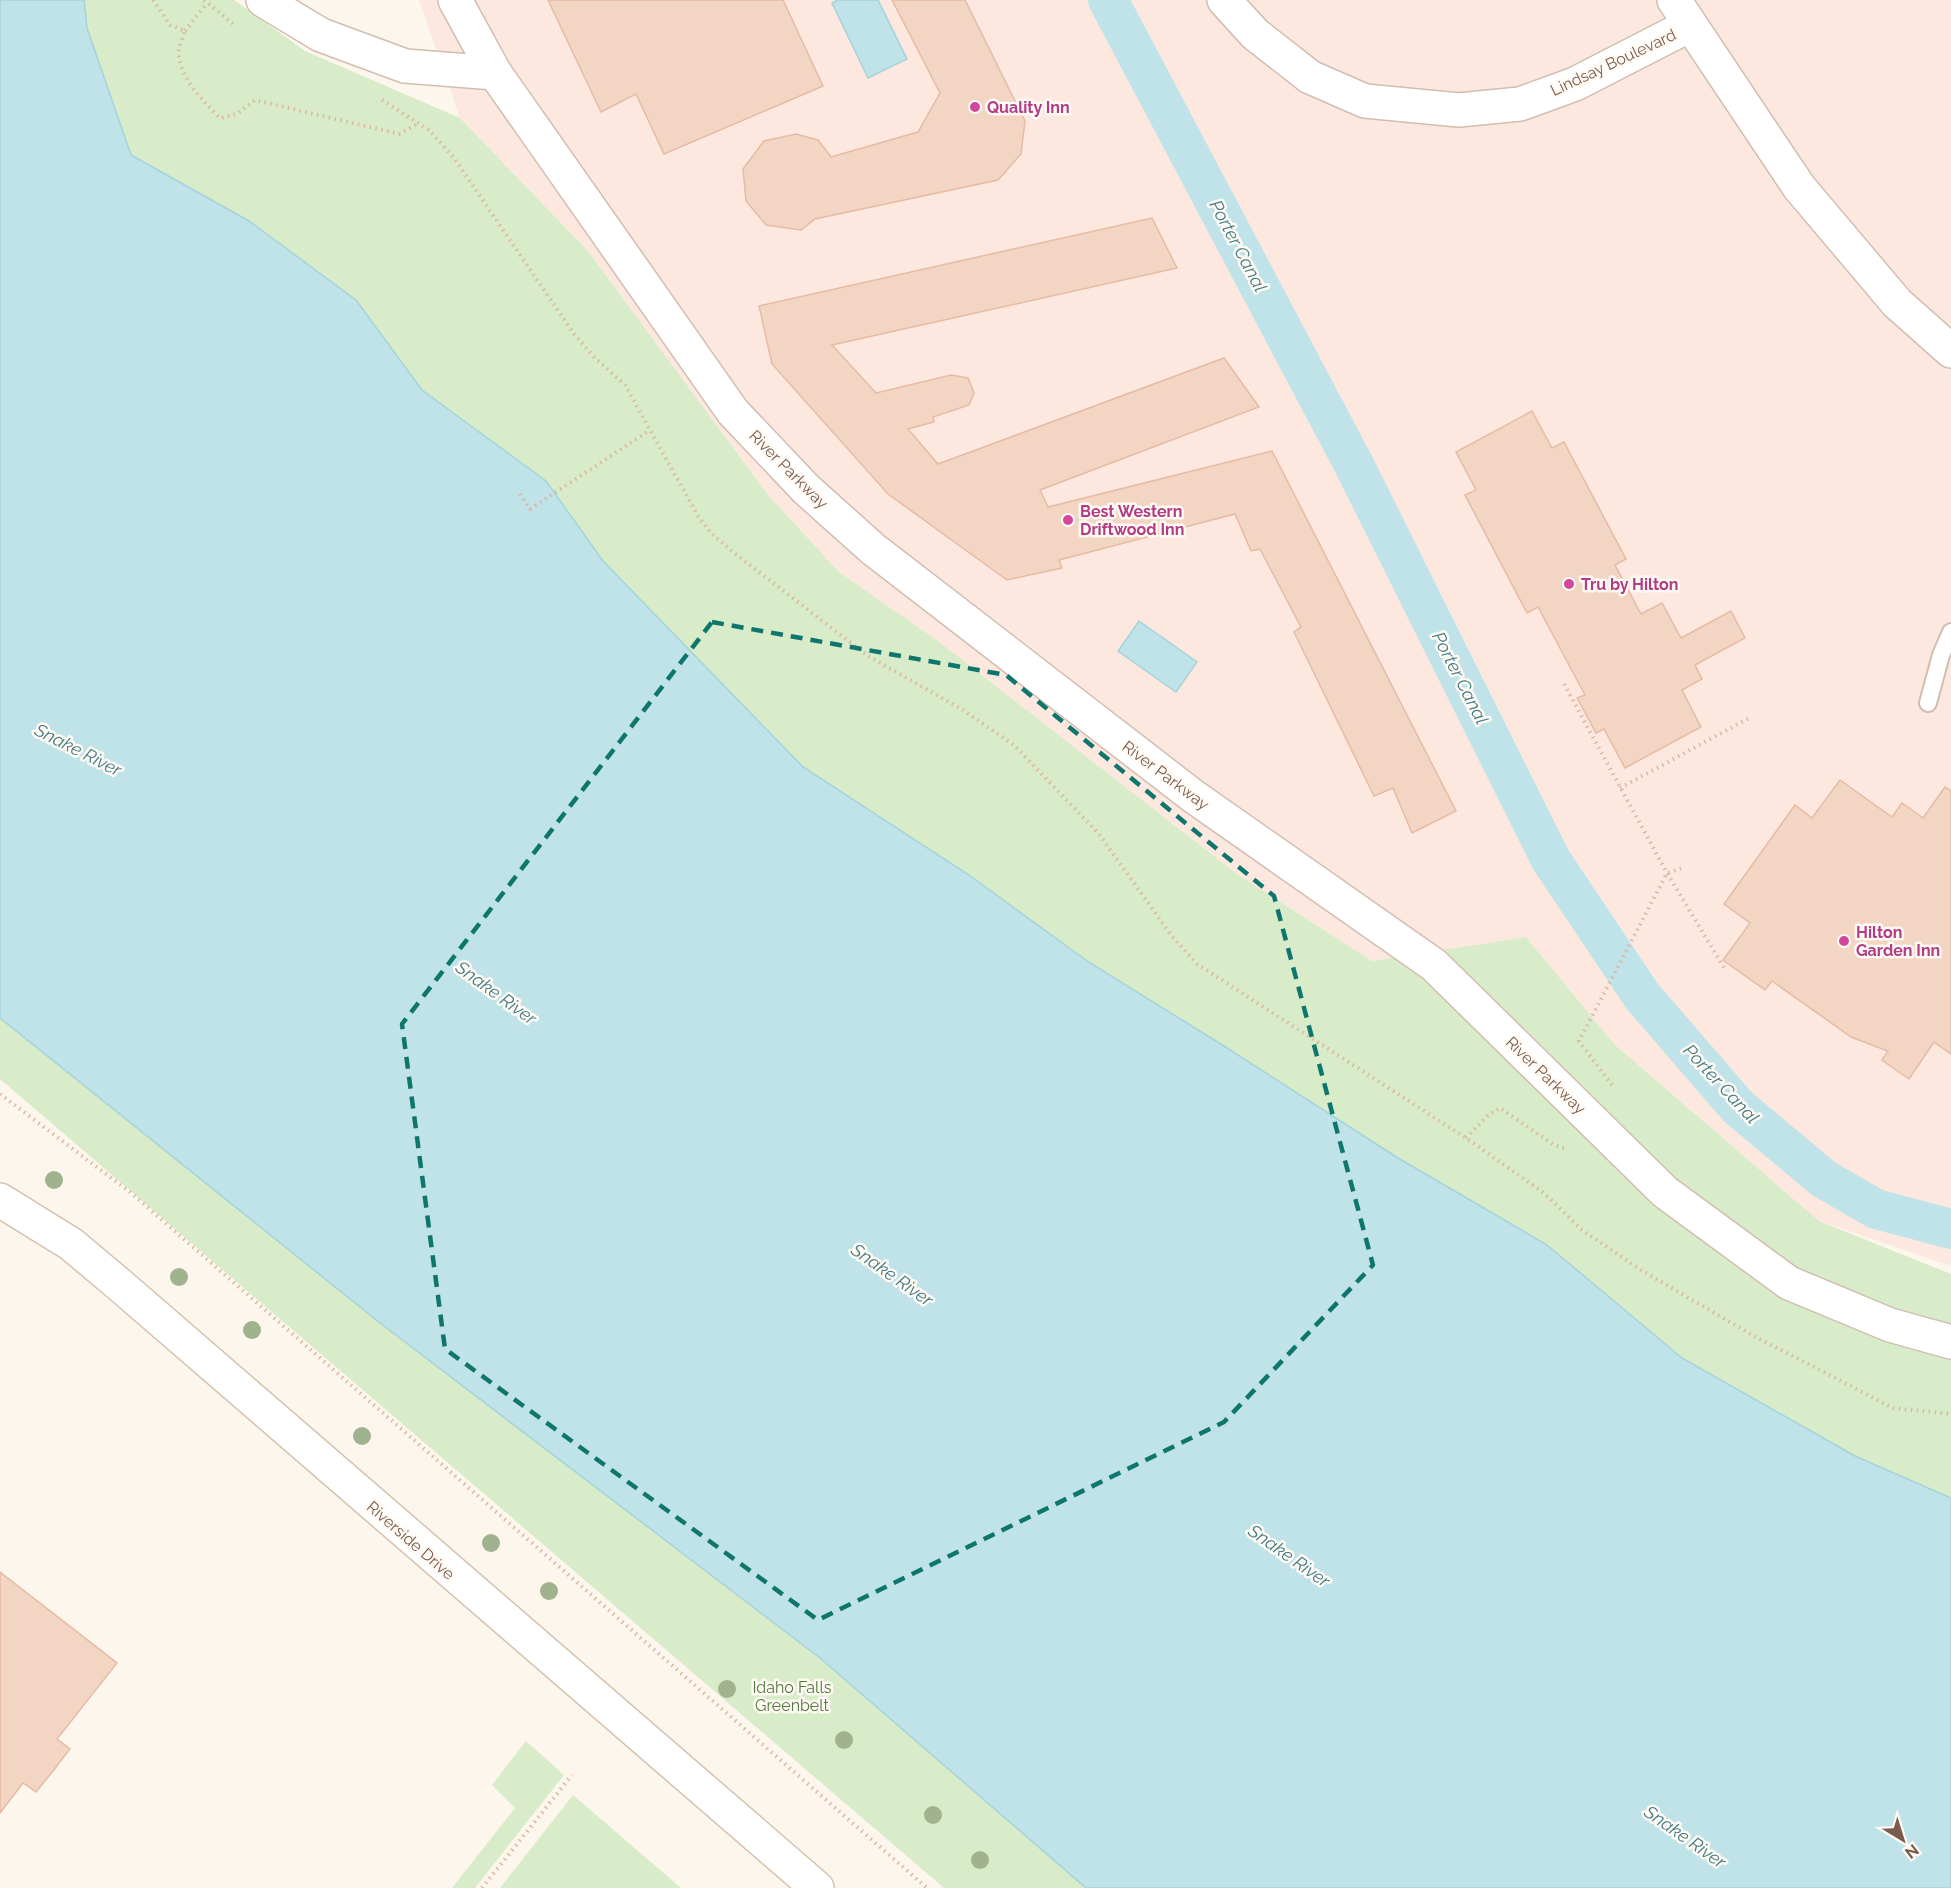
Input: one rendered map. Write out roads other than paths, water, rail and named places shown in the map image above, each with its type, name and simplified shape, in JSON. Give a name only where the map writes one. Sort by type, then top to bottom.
[{"type":"street","points":[[263,0],[321,35],[405,66],[495,73]]},
{"type":"street","name":"River Parkway","points":[[455,0],[495,73],[733,412],[806,489],[882,556],[1193,796],[1434,965],[1665,1192],[1789,1283],[1890,1325],[1951,1342]]},
{"type":"street","name":"Lindsay Boulevard","points":[[1224,0],[1255,34],[1310,77],[1365,101],[1459,110],[1520,104],[1575,84],[1682,13],[1799,187],[1897,303],[1951,351]]},
{"type":"street","name":"Riverside Drive","points":[[0,1200],[70,1244],[122,1286],[817,1888]]},
{"type":"lane","points":[[1928,703],[1941,655],[1951,632]]},
{"type":"water","name":"Snake River","points":[[0,0],[84,0],[87,28],[131,155],[249,221],[356,300],[422,390],[546,481],[603,561],[803,767],[969,875],[1087,961],[1398,1158],[1547,1245],[1682,1358],[1855,1456],[1951,1498],[1951,1888],[1086,1888],[820,1658],[380,1323],[0,1018]]},
{"type":"water","points":[[838,0],[878,0],[907,59],[868,78],[832,3]]},
{"type":"water","points":[[1139,621],[1197,662],[1176,692],[1118,651]]},
{"type":"waterway","name":"Porter Canal","points":[[1108,0],[1353,463],[1551,860],[1642,996],[1738,1107],[1824,1179],[1876,1209],[1951,1229]]},
{"type":"place","name":"Quality Inn","points":[[975,107]]},
{"type":"place","name":"Best Western Driftwood Inn","points":[[1068,520]]},
{"type":"place","name":"Tru by Hilton","points":[[1569,584]]},
{"type":"place","name":"Hilton Garden Inn","points":[[1844,941]]},
{"type":"park label","name":"Idaho Falls Greenbelt","points":[[792,1696]]}]
